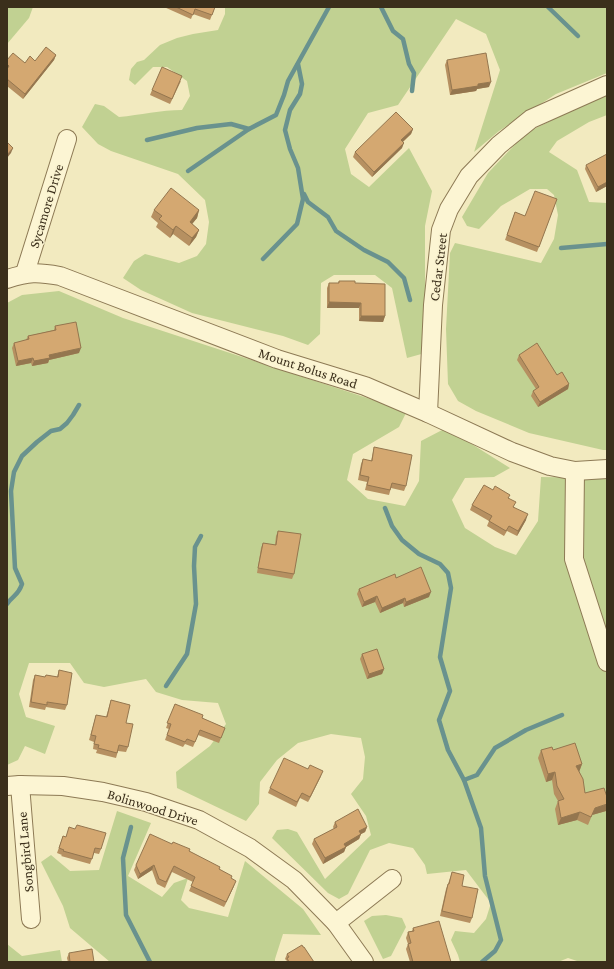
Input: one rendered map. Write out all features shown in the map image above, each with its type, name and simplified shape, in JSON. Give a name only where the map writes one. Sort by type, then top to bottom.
[{"type":"street","name":"Cedar Street","points":[[428,413],[433,305],[441,230],[449,209],[469,176],[499,145],[531,119],[607,85]]},
{"type":"street","name":"Sycamore Drive","points":[[25,273],[66,139]]},
{"type":"street","name":"Mount Bolus Road","points":[[7,279],[25,273],[43,273],[60,276],[277,359],[365,386],[512,452],[550,466],[575,471],[607,469]]},
{"type":"street","points":[[575,471],[574,559],[607,662]]},
{"type":"street","name":"Songbird Lane","points":[[13,785],[31,919]]},
{"type":"street","name":"Bolinwood Drive","points":[[13,785],[63,786],[104,792],[146,802],[199,820],[250,848],[294,880],[336,923],[364,962]]},
{"type":"street","points":[[336,923],[392,879]]},
{"type":"green space","points":[[7,7],[33,7],[29,18],[7,44]]},
{"type":"green space","points":[[225,7],[607,7],[607,73],[556,94],[499,131],[474,152],[500,70],[486,34],[456,19],[398,105],[368,113],[345,149],[351,174],[369,187],[409,148],[432,191],[425,226],[425,353],[407,358],[392,288],[375,275],[334,275],[321,283],[320,334],[308,345],[283,336],[192,313],[141,290],[123,278],[134,261],[145,254],[179,263],[197,256],[206,244],[209,222],[205,200],[178,174],[111,151],[98,144],[82,127],[95,104],[104,106],[119,117],[182,110],[190,96],[187,81],[167,67],[153,67],[135,85],[129,80],[131,69],[137,62],[144,60],[160,45],[177,38],[218,30],[225,14]]},
{"type":"green space","points":[[607,93],[607,115],[589,122],[557,141],[549,152],[577,170],[589,202],[607,203],[607,450],[603,450],[529,433],[476,411],[458,401],[448,384],[446,329],[450,253],[455,243],[541,263],[554,239],[558,215],[554,195],[547,189],[530,189],[501,206],[479,229],[467,226],[462,217],[488,173],[526,133]]},
{"type":"green space","points":[[59,291],[123,318],[407,411],[399,427],[353,454],[347,480],[368,499],[405,506],[419,481],[421,441],[446,428],[510,468],[494,477],[465,478],[452,500],[465,528],[495,547],[516,555],[538,521],[541,477],[607,478],[607,962],[580,962],[568,958],[558,962],[460,962],[451,940],[455,931],[474,933],[486,919],[491,903],[466,870],[427,874],[425,865],[413,848],[389,843],[370,850],[348,894],[339,899],[328,893],[272,838],[277,830],[288,829],[297,832],[325,879],[371,835],[366,816],[351,794],[363,779],[365,757],[361,738],[331,734],[298,743],[277,760],[260,782],[259,804],[246,821],[177,788],[176,772],[210,746],[226,724],[218,703],[182,700],[156,692],[146,679],[104,687],[84,683],[70,663],[29,663],[19,694],[26,717],[55,726],[45,754],[25,746],[18,760],[7,765],[7,303],[22,295]]},
{"type":"green space","points":[[117,811],[151,823],[128,876],[162,897],[174,883],[188,878],[181,900],[189,908],[228,917],[245,861],[303,909],[321,935],[283,934],[275,962],[110,962],[70,928],[63,906],[41,862],[51,855],[70,871],[99,870]]},
{"type":"green space","points":[[386,915],[402,918],[406,927],[391,956],[383,959],[364,921],[372,916]]},
{"type":"green space","points":[[7,944],[22,956],[60,950],[62,962],[7,962]]},
{"type":"building","points":[[176,7],[215,7],[212,15],[195,9],[193,15]]},
{"type":"building","points":[[46,47],[56,55],[25,94],[7,79],[7,69],[9,66],[7,64],[7,60],[13,53],[25,63],[30,56],[35,61]]},
{"type":"building","points":[[486,53],[491,82],[478,84],[478,86],[452,90],[447,60]]},
{"type":"building","points":[[162,67],[182,76],[172,99],[152,90]]},
{"type":"building","points":[[396,112],[413,129],[401,140],[404,143],[374,172],[355,152]]},
{"type":"building","points":[[7,142],[13,148],[7,155]]},
{"type":"building","points":[[607,154],[607,182],[598,187],[586,165]]},
{"type":"building","points":[[171,188],[199,210],[190,222],[199,230],[192,238],[176,226],[173,230],[159,219],[162,216],[154,210]]},
{"type":"building","points":[[535,191],[557,199],[539,247],[507,235],[515,212],[525,216]]},
{"type":"building","points":[[339,281],[385,284],[385,316],[361,316],[361,303],[329,302],[329,283],[339,283]]},
{"type":"building","points":[[76,322],[81,348],[49,355],[50,358],[34,361],[33,358],[18,361],[14,343],[29,339],[28,336],[56,330],[55,326]]},
{"type":"building","points":[[537,343],[557,375],[562,372],[569,384],[540,402],[533,391],[539,387],[519,355]]},
{"type":"building","points":[[374,447],[412,455],[406,486],[392,483],[390,490],[367,485],[369,477],[360,475],[363,459],[372,461]]},
{"type":"building","points":[[484,485],[493,490],[495,486],[510,495],[508,498],[516,502],[513,507],[528,514],[518,531],[509,526],[506,531],[489,521],[492,516],[472,505]]},
{"type":"building","points":[[278,531],[301,534],[294,574],[258,568],[263,543],[276,545]]},
{"type":"building","points":[[421,567],[431,592],[406,602],[405,598],[382,608],[377,596],[364,602],[359,589],[395,574],[396,578]]},
{"type":"building","points":[[377,649],[384,669],[369,674],[362,654]]},
{"type":"building","points":[[59,670],[72,673],[67,705],[47,702],[47,705],[31,702],[35,675],[58,677]]},
{"type":"building","points":[[111,700],[130,705],[126,723],[133,724],[128,747],[119,745],[117,753],[98,748],[99,745],[94,744],[96,736],[91,735],[96,715],[107,717]]},
{"type":"building","points":[[175,704],[203,715],[202,718],[225,728],[221,738],[200,730],[195,742],[187,739],[185,742],[167,735],[171,724],[167,723]]},
{"type":"building","points":[[575,743],[582,764],[576,766],[583,779],[585,793],[604,788],[607,797],[607,804],[595,808],[591,817],[580,812],[561,818],[558,801],[564,799],[557,786],[555,772],[548,774],[541,750],[552,747],[553,750]]},
{"type":"building","points":[[284,758],[308,769],[310,765],[323,771],[310,797],[302,793],[297,802],[270,788]]},
{"type":"building","points":[[358,809],[367,827],[359,831],[361,834],[344,844],[346,847],[325,858],[314,839],[337,827],[335,822]]},
{"type":"building","points":[[77,825],[106,833],[101,849],[95,848],[92,859],[63,851],[64,850],[59,848],[63,836],[66,837],[69,827],[75,829]]},
{"type":"building","points":[[150,834],[172,844],[173,842],[190,849],[189,851],[220,867],[219,869],[232,876],[231,878],[236,881],[226,902],[191,886],[195,877],[174,866],[166,882],[159,879],[154,865],[140,874],[136,865]]},
{"type":"building","points":[[452,872],[464,875],[462,886],[478,889],[472,918],[442,911]]},
{"type":"building","points":[[439,921],[451,962],[413,962],[408,944],[411,943],[408,932],[414,931],[413,928]]},
{"type":"building","points":[[302,945],[314,962],[289,962],[287,958],[289,957],[287,954]]},
{"type":"building","points":[[92,949],[94,962],[70,962],[69,953]]},
{"type":"waterway","points":[[147,140],[197,128],[231,124],[249,129],[276,115],[288,81],[329,7]]},
{"type":"waterway","points":[[381,7],[393,31],[403,39],[409,64],[414,73],[412,91]]},
{"type":"waterway","points":[[548,7],[578,36]]},
{"type":"waterway","points":[[263,259],[297,224],[303,199],[298,168],[290,149],[285,130],[290,110],[300,94],[302,84],[298,64]]},
{"type":"waterway","points":[[188,171],[249,129]]},
{"type":"waterway","points":[[304,194],[308,202],[328,217],[336,231],[364,250],[388,262],[404,278],[410,300]]},
{"type":"waterway","points":[[561,248],[607,244]]},
{"type":"waterway","points":[[7,604],[19,591],[22,584],[15,568],[11,491],[14,472],[22,456],[51,431],[60,429],[67,423],[79,405]]},
{"type":"waterway","points":[[385,508],[392,526],[402,540],[419,554],[440,564],[448,573],[451,588],[440,657],[450,691],[439,720],[448,750],[464,780],[481,828],[485,876],[501,940],[495,951],[482,962]]},
{"type":"waterway","points":[[166,686],[187,654],[196,604],[194,566],[195,547],[201,536]]},
{"type":"waterway","points":[[464,780],[477,775],[495,748],[526,730],[562,715]]},
{"type":"waterway","points":[[131,827],[123,858],[126,915],[150,962]]}]
